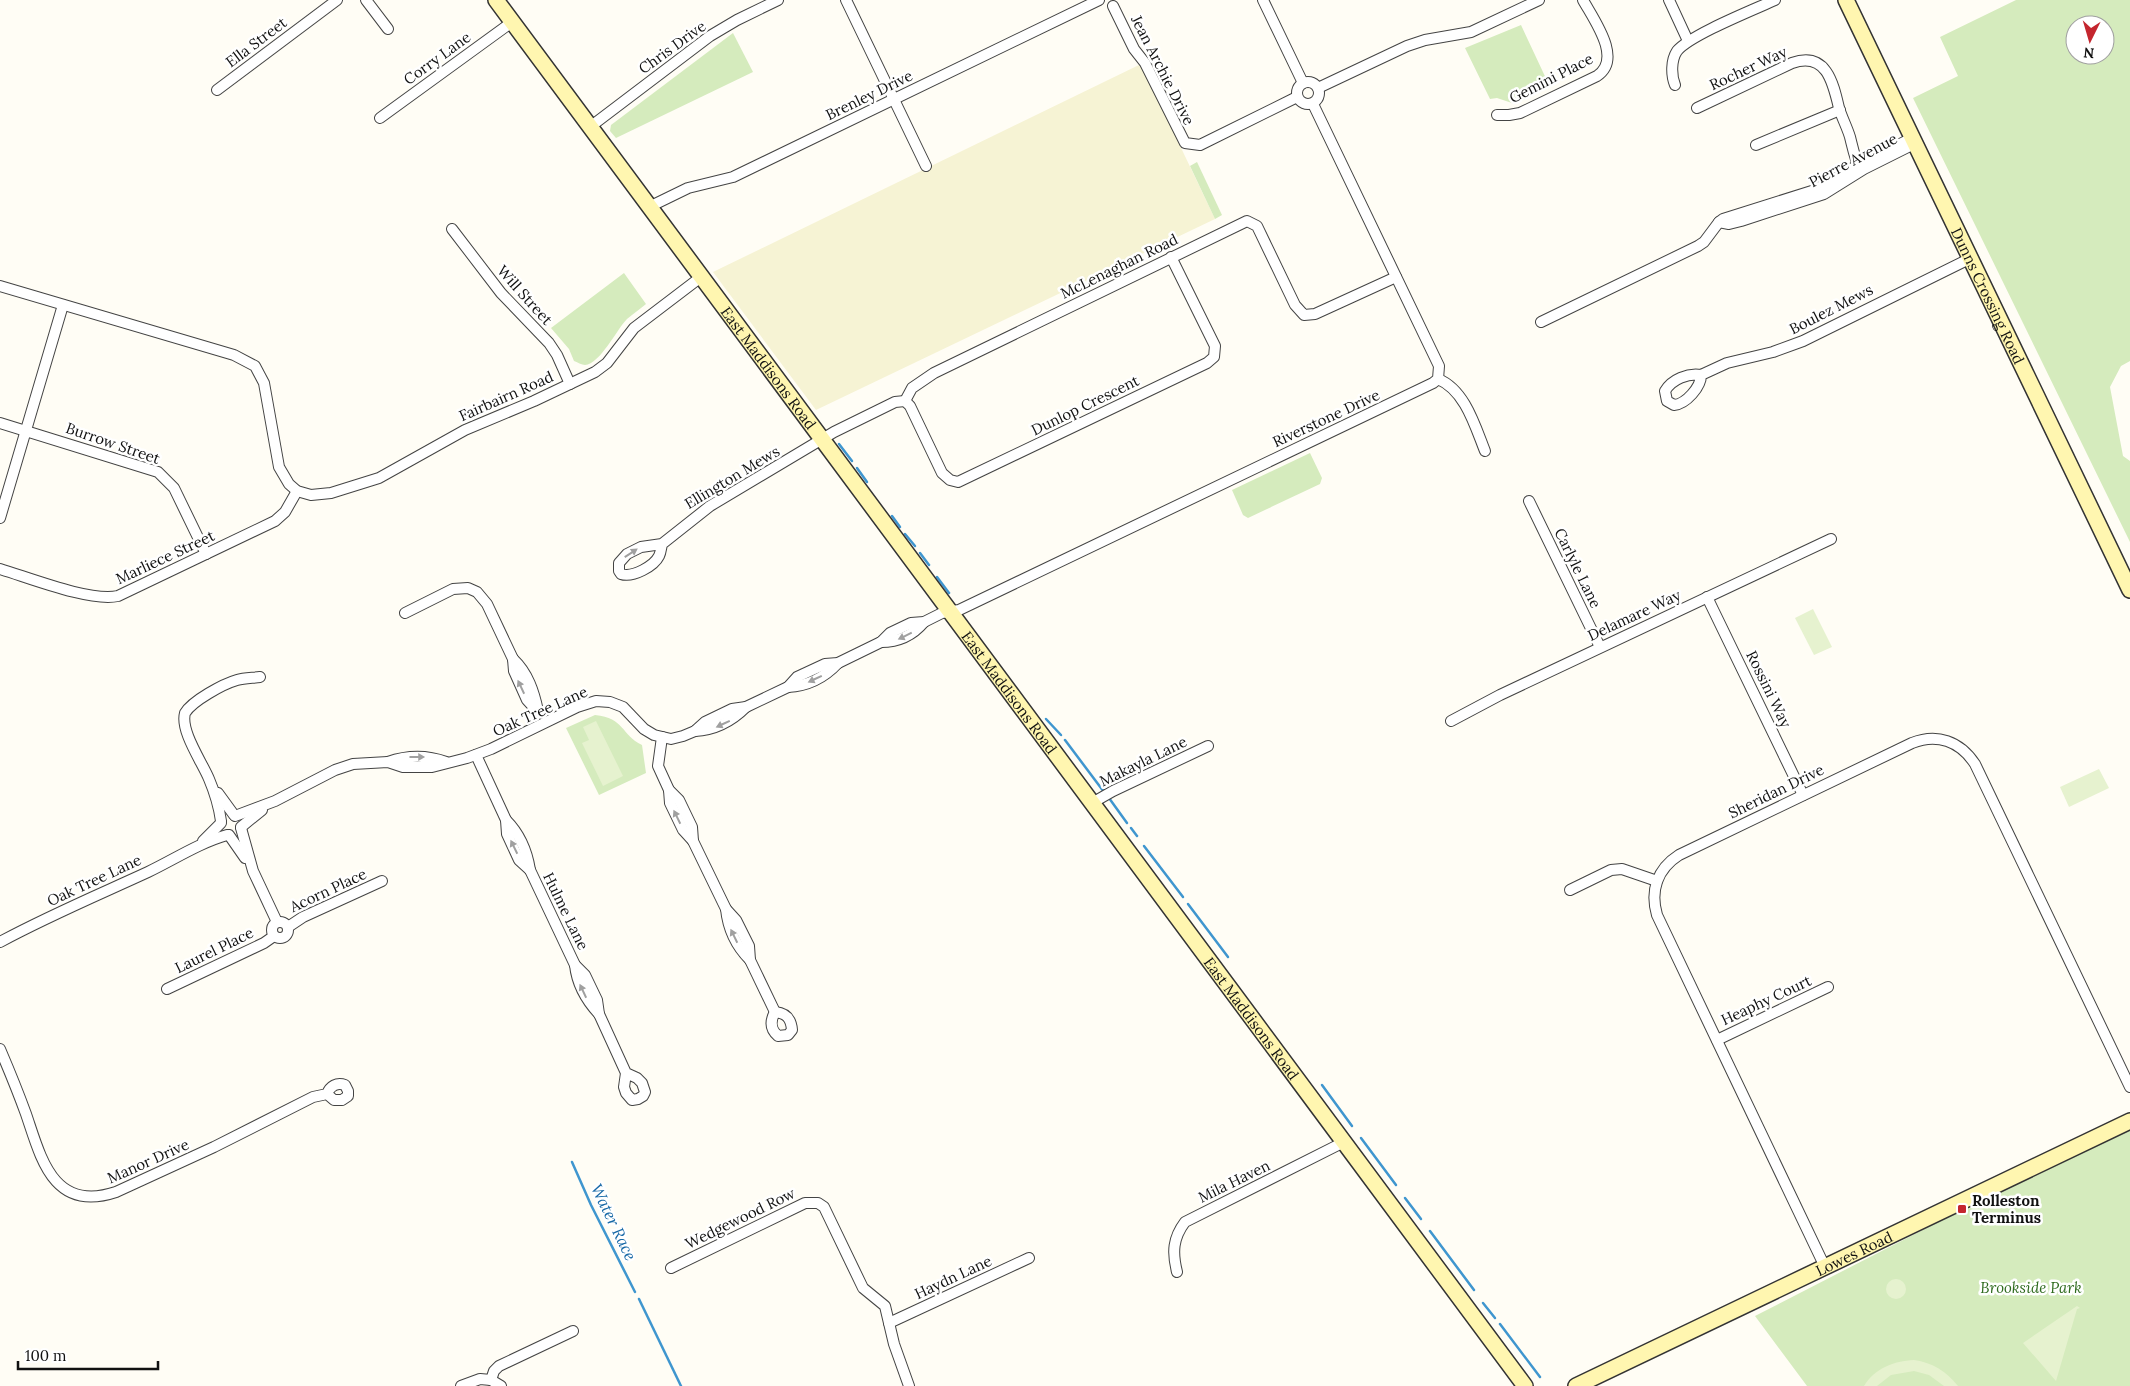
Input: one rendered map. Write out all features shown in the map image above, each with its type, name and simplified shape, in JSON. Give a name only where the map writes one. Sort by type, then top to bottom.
[{"type":"street","name":"Ella Street","points":[[216,90],[337,0]]},
{"type":"street","points":[[366,0],[388,29]]},
{"type":"street","name":"East Maddisons Road","points":[[496,0],[1525,1386]]},
{"type":"street","name":"Chris Drive","points":[[590,127],[717,32],[778,0]]},
{"type":"street","points":[[846,0],[926,166]]},
{"type":"street","points":[[1098,0],[1106,7],[1116,3]]},
{"type":"street","name":"Brenley Drive","points":[[649,207],[688,188],[733,177],[1098,0]]},
{"type":"street","points":[[1263,0],[1303,83]]},
{"type":"street","points":[[1318,88],[1407,46],[1425,40],[1471,32],[1539,0]]},
{"type":"street","name":"Gemini Place","points":[[1497,115],[1520,113],[1597,76],[1604,69],[1608,60],[1608,50],[1583,0]]},
{"type":"street","points":[[1668,0],[1688,41]]},
{"type":"street","points":[[1674,85],[1672,72],[1676,53],[1688,41],[1774,0]]},
{"type":"street","name":"Dunns Crossing Road","points":[[1846,0],[1969,259],[2130,590]]},
{"type":"street","name":"Jean Archie Drive","points":[[1116,3],[1134,48],[1145,63],[1185,144],[1200,145],[1297,97]]},
{"type":"street","name":"Corry Lane","points":[[380,118],[512,22]]},
{"type":"street","name":"Rocher Way","points":[[1697,108],[1792,63],[1809,60],[1823,67],[1828,74],[1835,90],[1859,168]]},
{"type":"street","points":[[1310,82],[1318,88],[1319,95],[1313,104],[1304,104],[1297,97],[1297,90],[1303,83],[1310,82]]},
{"type":"street","points":[[1313,104],[1439,366],[1438,379],[1452,386],[1463,403],[1485,451]]},
{"type":"street","points":[[1756,145],[1840,110]]},
{"type":"street","name":"Pierre Avenue","points":[[1541,322],[1698,246],[1704,242],[1723,219],[1815,190],[1913,141]]},
{"type":"street","name":"McLenaghan Road","points":[[905,401],[912,388],[934,373],[1242,222],[1251,222],[1260,230],[1298,310],[1307,316],[1396,277]]},
{"type":"street","name":"Will Street","points":[[452,229],[500,293],[549,343],[557,355],[570,384]]},
{"type":"street","name":"Dunlop Crescent","points":[[905,401],[910,406],[942,473],[950,480],[958,482],[1209,362],[1215,355],[1215,346],[1171,257]]},
{"type":"street","name":"Boulez Mews","points":[[1702,375],[1728,363],[1773,352],[1803,341],[1969,259]]},
{"type":"street","name":"Fairbairn Road","points":[[297,491],[320,495],[345,490],[379,478],[465,430],[570,384],[601,368],[634,328],[701,277]]},
{"type":"street","points":[[0,286],[234,356],[255,366],[264,383],[279,467],[283,477],[297,491]]},
{"type":"street","points":[[0,518],[63,305]]},
{"type":"street","name":"Riverstone Drive","points":[[950,612],[959,610],[1433,384],[1438,379]]},
{"type":"street","points":[[822,440],[897,401],[905,401]]},
{"type":"street","name":"Burrow Street","points":[[0,423],[158,472],[174,488],[206,554]]},
{"type":"street","name":"Ellington Mews","points":[[662,544],[700,512],[822,440]]},
{"type":"street","name":"Marliece Street","points":[[0,569],[92,596],[109,598],[127,592],[275,521],[285,512],[297,491]]},
{"type":"street","name":"Carlyle Lane","points":[[1529,501],[1600,647]]},
{"type":"street","name":"Delamare Way","points":[[1451,721],[1600,647],[1831,539]]},
{"type":"street","points":[[405,613],[453,589],[462,587],[472,589],[484,599],[513,659],[514,671],[527,700],[537,711],[544,724]]},
{"type":"street","name":"Rossini Way","points":[[1707,597],[1803,795]]},
{"type":"street","points":[[775,1012],[750,960],[740,950],[727,923],[726,909],[693,841],[692,827],[689,820],[679,800],[669,790],[658,766],[662,738],[678,738],[695,731],[705,722],[724,712],[746,707],[788,687],[797,677],[825,664],[838,663],[881,642],[890,633],[911,623],[924,622],[950,612]]},
{"type":"street","points":[[260,677],[245,678],[230,683],[195,702],[185,713],[185,728],[218,803],[222,831],[228,835],[253,872],[277,922]]},
{"type":"street","name":"Oak Tree Lane","points":[[235,815],[275,801],[344,766],[360,762],[388,762],[403,757],[432,757],[446,762],[476,755],[582,705],[603,701],[622,707],[647,731],[662,738]]},
{"type":"street","name":"Sheridan Drive","points":[[1656,880],[1665,866],[1678,855],[1920,740],[1929,738],[1947,740],[1964,750],[1975,764],[2130,1087]]},
{"type":"street","name":"Makayla Lane","points":[[1092,803],[1113,791],[1208,746]]},
{"type":"street","name":"Hulme Lane","points":[[476,755],[506,820],[516,829],[528,856],[530,870],[575,965],[585,974],[597,1000],[599,1014],[626,1072]]},
{"type":"street","points":[[209,780],[240,820],[253,872]]},
{"type":"street","name":"Oak Tree Lane","points":[[241,827],[275,801]]},
{"type":"street","points":[[221,822],[226,816],[235,815]]},
{"type":"street","name":"Oak Tree Lane","points":[[201,844],[221,822]]},
{"type":"street","points":[[228,835],[237,834],[241,827]]},
{"type":"street","name":"Oak Tree Lane","points":[[0,942],[50,916],[160,866],[201,844],[228,835]]},
{"type":"street","points":[[1570,890],[1611,870],[1622,868],[1656,880],[1654,898],[1657,915],[1825,1267]]},
{"type":"street","name":"Acorn Place","points":[[288,927],[298,920],[382,881]]},
{"type":"street","points":[[277,922],[284,923],[288,927],[288,934],[284,937],[274,936],[272,930],[277,922]]},
{"type":"street","name":"Laurel Place","points":[[166,989],[264,943],[274,936]]},
{"type":"street","name":"Heaphy Court","points":[[1717,1040],[1828,987]]},
{"type":"street","name":"Manor Drive","points":[[0,1049],[47,1171],[64,1188],[85,1196],[100,1196],[123,1190],[313,1097],[327,1094]]},
{"type":"street","name":"Lowes Road","points":[[1576,1386],[2130,1121]]},
{"type":"street","name":"Mila Haven","points":[[1177,1272],[1173,1252],[1176,1234],[1185,1222],[1344,1142]]},
{"type":"street","name":"Wedgewood Row","points":[[671,1268],[805,1203],[816,1202],[824,1207],[863,1288],[885,1306],[889,1323]]},
{"type":"street","name":"Haydn Lane","points":[[889,1323],[1029,1258]]},
{"type":"street","points":[[889,1323],[894,1344],[909,1386]]},
{"type":"street","points":[[491,1380],[494,1371],[499,1366],[574,1331]]},
{"type":"street","points":[[461,1386],[480,1379],[491,1380],[501,1386]]},
{"type":"shaded area","points":[[1141,64],[1215,219],[816,410],[713,272]]},
{"type":"green space","points":[[2016,0],[2130,0],[2130,361],[2121,366],[2110,387],[2123,456],[2130,461],[2130,542],[1913,98],[1958,76],[1940,37]]},
{"type":"green space","points":[[1521,25],[1550,87],[1515,104],[1497,98],[1490,99],[1465,48]]},
{"type":"green space","points":[[733,33],[753,72],[616,138],[610,131],[611,125]]},
{"type":"green space","points":[[1197,162],[1222,215],[1215,219],[1190,166]]},
{"type":"green space","points":[[624,273],[646,304],[627,319],[602,353],[591,363],[585,365],[574,361],[569,349],[551,328]]},
{"type":"green space","points":[[1310,453],[1322,478],[1320,484],[1248,518],[1243,515],[1232,490]]},
{"type":"green space","points":[[1813,609],[1832,647],[1814,655],[1795,618]]},
{"type":"green space","points":[[595,715],[618,723],[630,737],[642,745],[646,773],[599,795],[566,728]]},
{"type":"green space","points":[[596,721],[623,776],[603,786],[582,743],[589,740],[583,727]]},
{"type":"green space","points":[[2099,769],[2109,788],[2069,807],[2060,787]]},
{"type":"green space","name":"Brookside Park","points":[[2130,1130],[2130,1386],[1807,1386],[1755,1316],[1948,1217],[1973,1207],[1989,1197]]},
{"type":"green space","points":[[1892,1279],[1900,1279],[1906,1285],[1906,1293],[1900,1299],[1892,1299],[1886,1293],[1886,1285]]},
{"type":"green space","points":[[2077,1306],[2080,1308],[2077,1309],[2056,1381],[2023,1343]]},
{"type":"green space","points":[[1914,1360],[1939,1368],[1958,1386],[1944,1386],[1929,1375],[1914,1371],[1891,1375],[1877,1386],[1864,1386],[1879,1370],[1899,1362]]},
{"type":"waterway","name":"Water Race","points":[[839,444],[852,461]]},
{"type":"waterway","name":"Water Race","points":[[857,468],[867,482]]},
{"type":"waterway","name":"Water Race","points":[[892,516],[900,527]]},
{"type":"waterway","name":"Water Race","points":[[905,534],[915,546]]},
{"type":"waterway","name":"Water Race","points":[[920,553],[929,565]]},
{"type":"waterway","name":"Water Race","points":[[937,577],[949,593]]},
{"type":"waterway","name":"Water Race","points":[[1046,719],[1061,735]]},
{"type":"waterway","name":"Water Race","points":[[1065,740],[1104,792]]},
{"type":"waterway","name":"Water Race","points":[[1109,798],[1127,823]]},
{"type":"waterway","name":"Water Race","points":[[1131,828],[1137,836]]},
{"type":"waterway","name":"Water Race","points":[[1144,846],[1183,897]]},
{"type":"waterway","name":"Water Race","points":[[1188,904],[1228,957]]},
{"type":"waterway","name":"Water Race","points":[[1322,1085],[1352,1126]]},
{"type":"waterway","name":"Water Race","points":[[1361,1138],[1396,1185]]},
{"type":"waterway","name":"Water Race","points":[[572,1162],[591,1205],[635,1292]]},
{"type":"waterway","name":"Water Race","points":[[1405,1198],[1421,1219]]},
{"type":"waterway","name":"Water Race","points":[[1430,1231],[1474,1290]]},
{"type":"waterway","name":"Water Race","points":[[639,1299],[681,1386]]},
{"type":"waterway","name":"Water Race","points":[[1483,1303],[1495,1318]]},
{"type":"waterway","name":"Water Race","points":[[1500,1324],[1540,1377]]},
{"type":"place","name":"Rolleston Terminus","points":[[1962,1209]]}]
